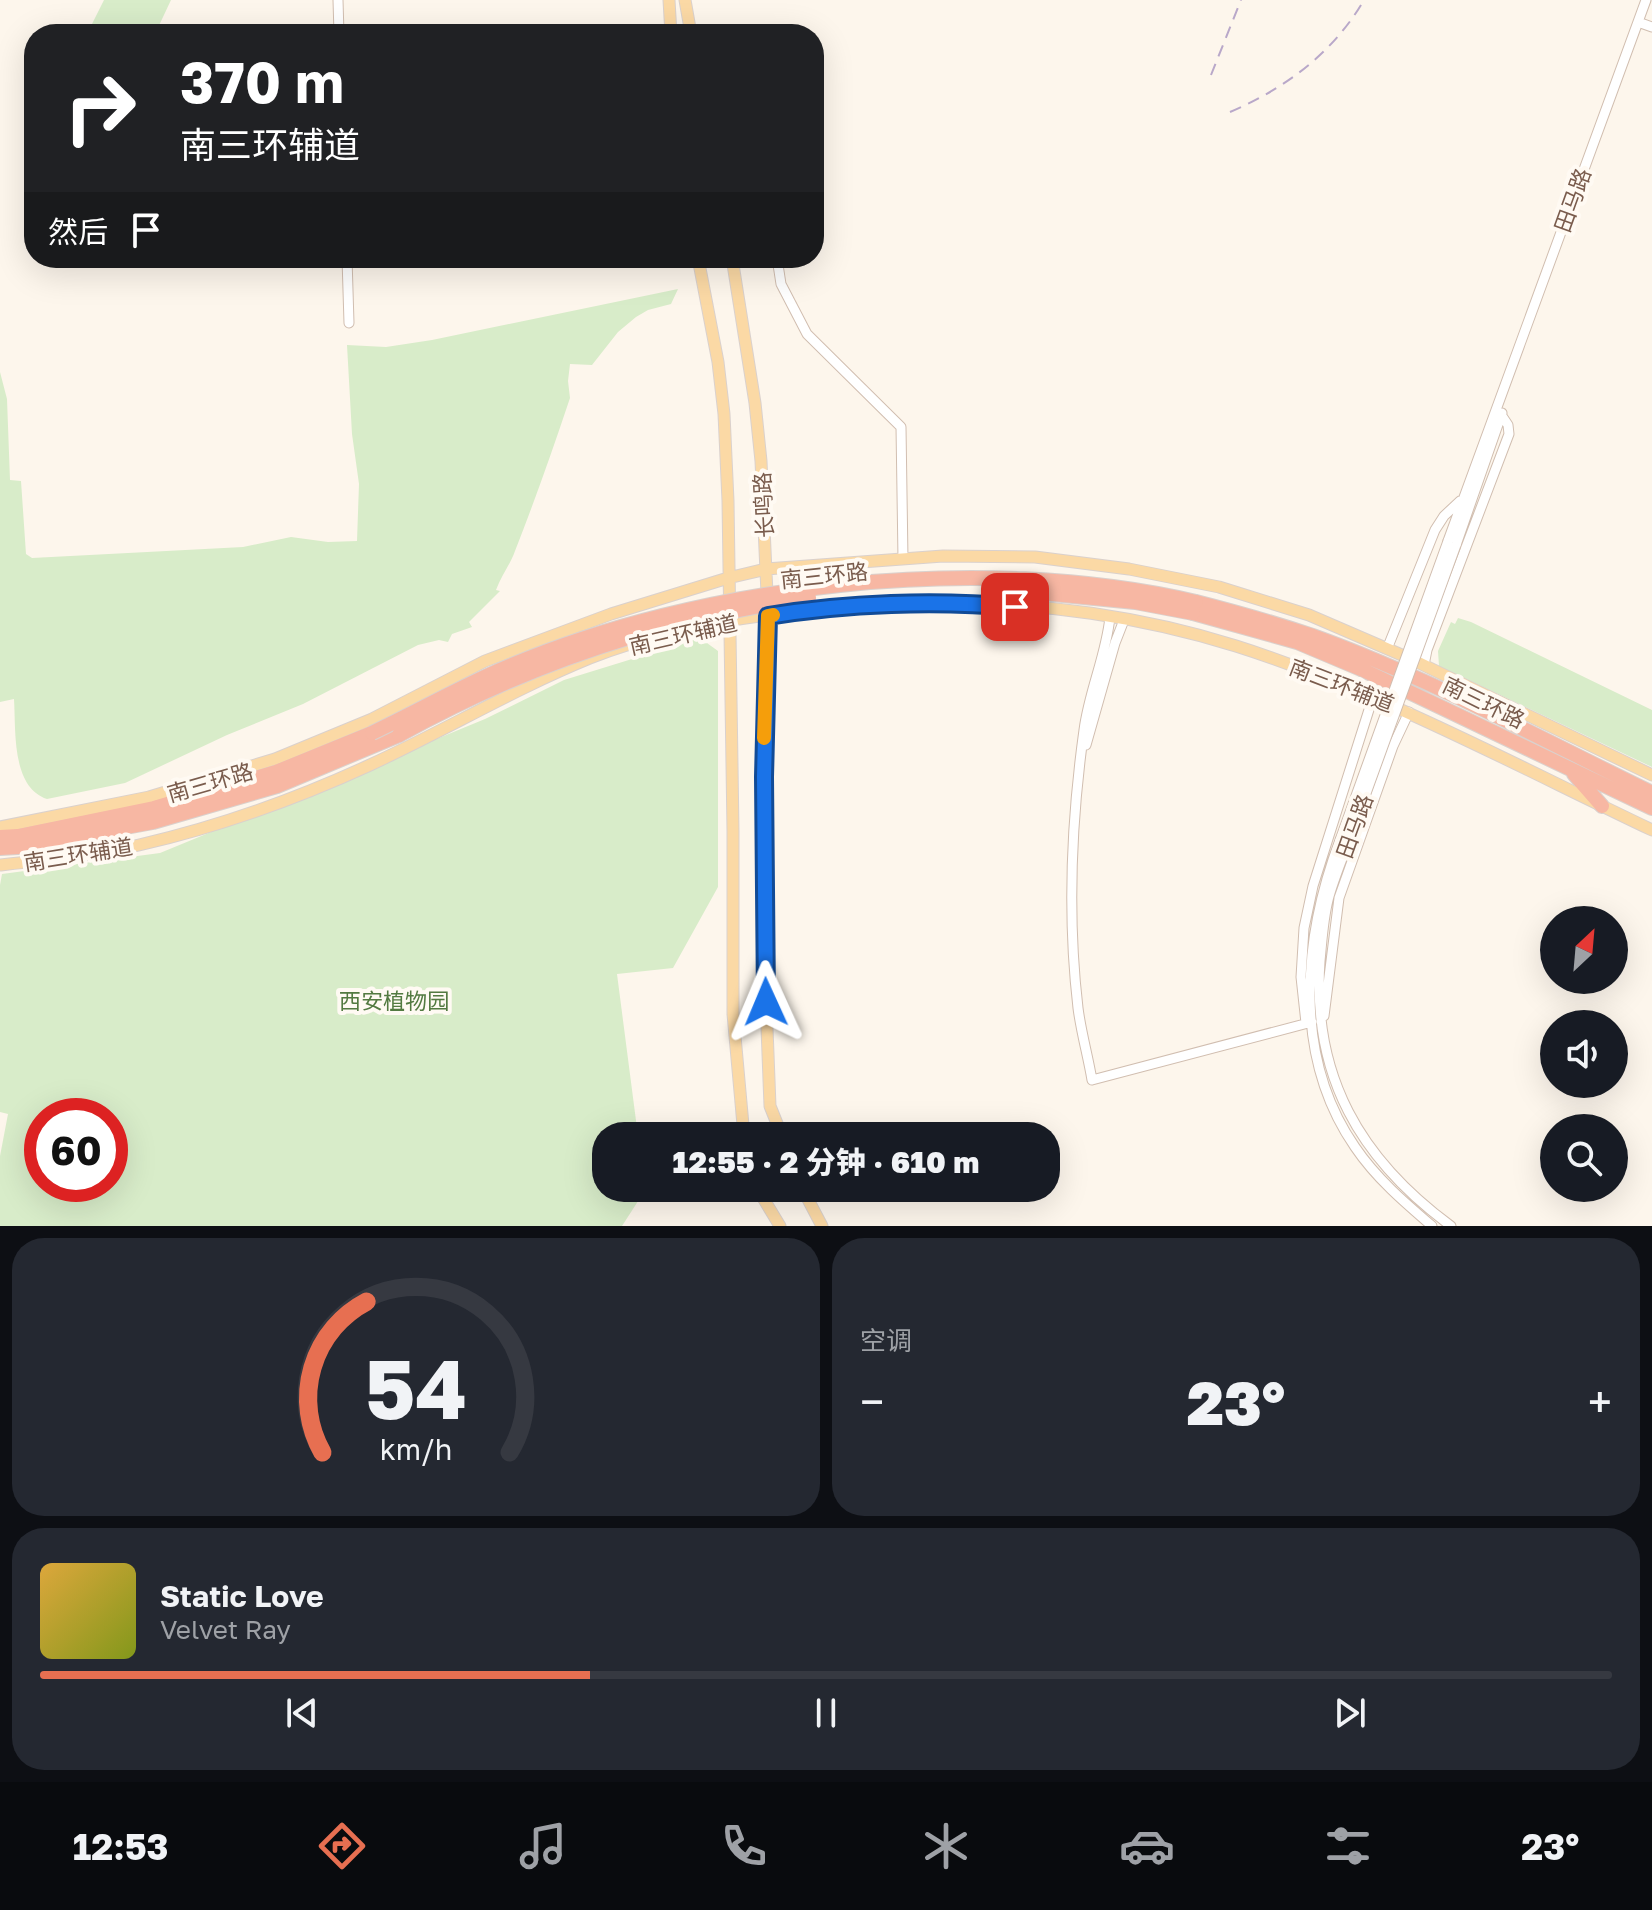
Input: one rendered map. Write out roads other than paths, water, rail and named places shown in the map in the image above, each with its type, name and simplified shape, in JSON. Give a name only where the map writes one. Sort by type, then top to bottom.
[{"type":"highway","name":"南三环路","points":[[0,837],[154,808],[276,772],[372,733],[499,671],[600,634],[720,603],[785,591],[945,577],[1119,587],[1194,608],[1310,647],[1399,686],[1652,808]]},
{"type":"highway","name":"南三环路","points":[[0,848],[153,822],[277,786],[399,735],[450,707],[545,665],[640,634],[765,604],[841,593],[963,587],[1194,608],[1254,617],[1315,637],[1403,673],[1652,793]]},
{"type":"highway","points":[[1568,767],[1602,806]]},
{"type":"main road","points":[[669,0],[670,24]]},
{"type":"main road","points":[[685,0],[689,24]]},
{"type":"main road","name":"长鸣路","points":[[700,268],[718,362],[724,414],[730,622],[733,1014],[743,1122]]},
{"type":"main road","name":"长鸣路","points":[[734,268],[761,461],[768,616],[764,777],[765,976],[770,1106],[776,1122]]},
{"type":"main road","name":"南三环辅道","points":[[0,827],[149,797],[275,759],[372,719],[485,661],[611,614],[728,578],[766,569],[943,556],[1035,557],[1129,569],[1219,587],[1309,615],[1424,665],[1652,775]]},
{"type":"main road","name":"南三环辅道","points":[[0,865],[137,846],[249,814],[371,765],[590,658],[637,642],[730,622],[830,608],[944,603],[1110,617],[1235,646],[1409,712],[1652,830]]},
{"type":"main road","points":[[765,1202],[780,1226]]},
{"type":"main road","points":[[809,1202],[822,1226]]},
{"type":"street","points":[[338,0],[339,24]]},
{"type":"street","name":"田马路","points":[[1452,543],[1463,499],[1646,0]]},
{"type":"street","points":[[1638,22],[1652,27]]},
{"type":"street","points":[[347,268],[349,323]]},
{"type":"street","points":[[779,268],[781,284],[807,334],[901,427],[903,559]]},
{"type":"street","name":"田马路","points":[[1432,1226],[1387,1187],[1354,1146],[1327,1095],[1309,1023],[1312,952],[1318,907],[1502,416],[1501,402]]},
{"type":"street","points":[[1424,665],[1509,434],[1502,416]]},
{"type":"street","points":[[1387,649],[1435,530],[1444,516],[1463,499]]},
{"type":"street","points":[[1110,617],[1108,638],[1087,714],[1072,835],[1071,922],[1078,1012],[1092,1080],[1309,1023],[1301,977],[1304,928],[1313,886],[1373,697]]},
{"type":"street","points":[[1080,764],[1124,620]]},
{"type":"street","points":[[1321,1031],[1339,898],[1393,746],[1409,712]]},
{"type":"street","name":"田马路","points":[[1344,841],[1321,943],[1318,995],[1321,1031],[1336,1086],[1363,1138],[1396,1179],[1451,1226]]},
{"type":"railway","points":[[1211,75],[1241,0]]},
{"type":"railway","points":[[1230,112],[1270,92],[1306,67],[1338,36],[1364,0]]},
{"type":"park label","name":"西安植物园","points":[[394,1000]]}]
